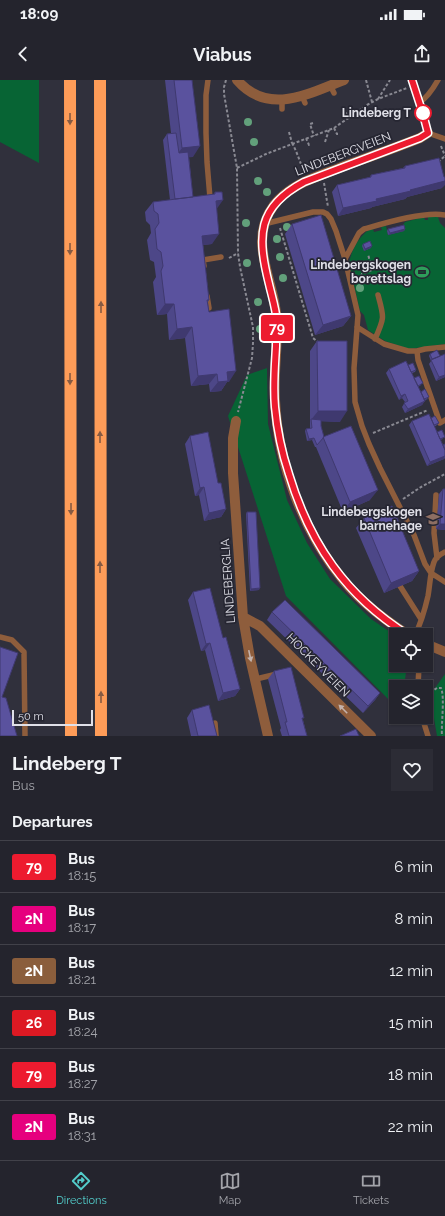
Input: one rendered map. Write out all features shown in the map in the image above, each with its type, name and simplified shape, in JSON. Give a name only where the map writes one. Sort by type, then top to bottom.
[{"type":"highway","points":[[70,80],[71,736]]},
{"type":"highway","points":[[100,80],[101,736]]},
{"type":"street","points":[[237,80],[256,96],[282,104],[292,99],[304,99],[332,89],[344,80]]},
{"type":"street","name":"LINDEBERGVEIEN","points":[[398,628],[371,608],[345,582],[319,545],[302,514],[294,492],[280,441],[275,408],[274,382],[277,324],[262,245],[264,224],[269,212],[283,195],[291,189],[321,175],[420,138],[428,133]]},
{"type":"street","name":"LINDEBERGLIA","points":[[236,421],[233,438],[233,473],[243,617],[250,658],[267,731]]},
{"type":"street","name":"HOCKEYVEIEN","points":[[243,617],[260,626],[371,736]]},
{"type":"street","points":[[433,647],[445,652]]},
{"type":"lane","points":[[208,80],[206,95],[206,132],[210,198]]},
{"type":"lane","points":[[412,80],[428,133],[445,139]]},
{"type":"lane","points":[[419,103],[426,99],[438,80]]},
{"type":"lane","points":[[264,224],[313,212],[323,212],[331,219],[345,259],[358,315],[354,368],[356,402],[366,437],[414,535],[425,564],[431,572],[445,582]]},
{"type":"lane","points":[[345,259],[359,233],[364,229],[420,216],[437,214],[445,215]]},
{"type":"lane","points":[[204,268],[203,260],[221,257]]},
{"type":"lane","points":[[207,292],[209,308]]},
{"type":"lane","points":[[375,339],[384,315],[378,295]]},
{"type":"lane","points":[[357,328],[384,344],[408,351],[445,347]]},
{"type":"lane","points":[[417,351],[418,360],[440,424],[445,420]]},
{"type":"lane","points":[[436,495],[434,533],[437,558]]},
{"type":"lane","points":[[418,628],[428,596],[431,572],[434,562],[445,552]]},
{"type":"lane","points":[[400,586],[421,619]]},
{"type":"lane","points":[[0,637],[12,640],[24,652],[25,736]]},
{"type":"lane","points":[[256,679],[281,673]]},
{"type":"lane","points":[[215,723],[216,736]]},
{"type":"lane","points":[[424,724],[428,736]]},
{"type":"path","points":[[226,80],[224,94],[237,168],[238,253],[253,327],[252,358],[236,421]]},
{"type":"path","points":[[366,80],[372,103]]},
{"type":"path","points":[[378,99],[390,80]]},
{"type":"path","points":[[237,168],[292,143],[334,128],[378,99],[408,88]]},
{"type":"path","points":[[342,112],[345,110],[348,118]]},
{"type":"path","points":[[313,123],[310,124],[314,136]]},
{"type":"path","points":[[334,128],[338,134]]},
{"type":"path","points":[[324,142],[329,130]]},
{"type":"path","points":[[289,132],[307,181]]},
{"type":"path","points":[[306,138],[309,145],[312,144]]},
{"type":"path","points":[[438,164],[440,159],[445,156]]},
{"type":"path","points":[[321,175],[324,182],[328,208],[327,214]]},
{"type":"path","points":[[278,221],[313,338],[322,343]]},
{"type":"path","points":[[231,257],[238,253]]},
{"type":"path","points":[[354,296],[362,274],[372,270],[368,254]]},
{"type":"path","points":[[366,437],[422,412]]},
{"type":"path","points":[[408,496],[421,486],[445,474]]},
{"type":"path","points":[[433,691],[437,688],[445,688]]},
{"type":"path","points":[[441,688],[443,691],[442,736]]},
{"type":"green space","points":[[0,80],[39,80],[39,163],[0,142]]},
{"type":"green space","points":[[424,217],[425,220],[428,220],[428,217],[438,217],[440,223],[445,228],[445,344],[409,349],[385,341],[368,330],[364,315],[360,311],[349,264],[356,243],[367,231],[373,229],[374,232],[382,230],[381,227],[386,226],[388,235],[403,231],[402,227],[405,222]]},
{"type":"green space","points":[[267,368],[268,424],[287,500],[307,543],[330,579],[371,619],[389,631],[389,672],[406,672],[405,680],[389,680],[389,700],[286,596],[228,416],[247,375]]},
{"type":"green space","points":[[445,674],[445,736],[437,736],[433,713],[433,691]]},
{"type":"building","points":[[174,80],[192,80],[200,146],[182,148]]},
{"type":"building","points":[[176,133],[179,153],[188,152],[193,197],[175,199],[167,134]]},
{"type":"building","points":[[439,158],[445,181],[376,199],[377,201],[343,208],[337,185]]},
{"type":"building","points":[[215,192],[222,192],[223,200],[216,201],[219,234],[202,236],[209,300],[207,300],[209,312],[229,309],[236,371],[227,372],[228,381],[218,382],[217,374],[198,376],[192,327],[177,329],[174,304],[165,304],[161,271],[163,266],[161,252],[157,249],[155,229],[159,223],[158,214],[154,211],[153,202],[215,194]]},
{"type":"building","points":[[321,215],[351,316],[323,325],[292,224]]},
{"type":"building","points":[[404,225],[405,229],[390,233],[388,229]]},
{"type":"building","points":[[370,241],[372,246],[365,249],[363,244]]},
{"type":"building","points":[[317,341],[347,341],[347,411],[318,411]]},
{"type":"building","points":[[437,350],[440,356],[432,359],[430,354]]},
{"type":"building","points":[[445,354],[445,375],[439,377],[431,360]]},
{"type":"building","points":[[406,361],[425,401],[408,409],[404,403],[408,401],[405,394],[401,396],[389,369]]},
{"type":"building","points":[[413,363],[416,370],[411,372],[408,365]]},
{"type":"building","points":[[419,376],[423,383],[418,386],[414,378]]},
{"type":"building","points":[[425,389],[429,397],[424,399],[421,392]]},
{"type":"building","points":[[429,414],[445,450],[445,456],[430,462],[412,421]]},
{"type":"building","points":[[435,416],[439,423],[434,425],[431,418]]},
{"type":"building","points":[[311,419],[321,420],[324,437],[317,445],[314,438],[309,439],[306,429],[312,428]]},
{"type":"building","points":[[351,426],[378,490],[350,502],[323,437]]},
{"type":"building","points":[[442,430],[445,437],[440,439],[437,432]]},
{"type":"building","points":[[208,432],[218,483],[221,483],[226,509],[209,513],[204,487],[200,488],[190,436]]},
{"type":"building","points":[[443,489],[445,489],[445,524],[440,524]]},
{"type":"building","points":[[392,506],[419,571],[391,583],[364,518]]},
{"type":"building","points":[[247,512],[256,512],[260,588],[251,589]]},
{"type":"building","points":[[210,588],[223,638],[226,637],[240,689],[223,693],[210,643],[206,644],[193,592]]},
{"type":"building","points":[[285,600],[380,693],[368,706],[272,612]]},
{"type":"building","points":[[0,647],[18,653],[2,697],[6,698],[17,736],[0,736]]},
{"type":"building","points":[[291,667],[307,736],[289,736],[285,722],[287,722],[274,671]]},
{"type":"building","points":[[209,705],[217,736],[198,736],[192,710]]},
{"type":"building","points":[[356,729],[359,736],[340,736]]},
{"type":"bus line","name":"79","points":[[398,628],[371,608],[356,594],[333,567],[322,551],[302,514],[294,492],[286,466],[276,418],[274,382],[277,324],[276,311],[265,267],[262,234],[269,212],[283,195],[291,189],[304,182],[420,138],[428,133],[412,80]]},
{"type":"place","name":"Lindeberg T","points":[[423,113]]},
{"type":"place","name":"Lindebergskogen borettslag","points":[[422,272]]},
{"type":"place","name":"Lindebergskogen barnehage","points":[[433,519]]}]
